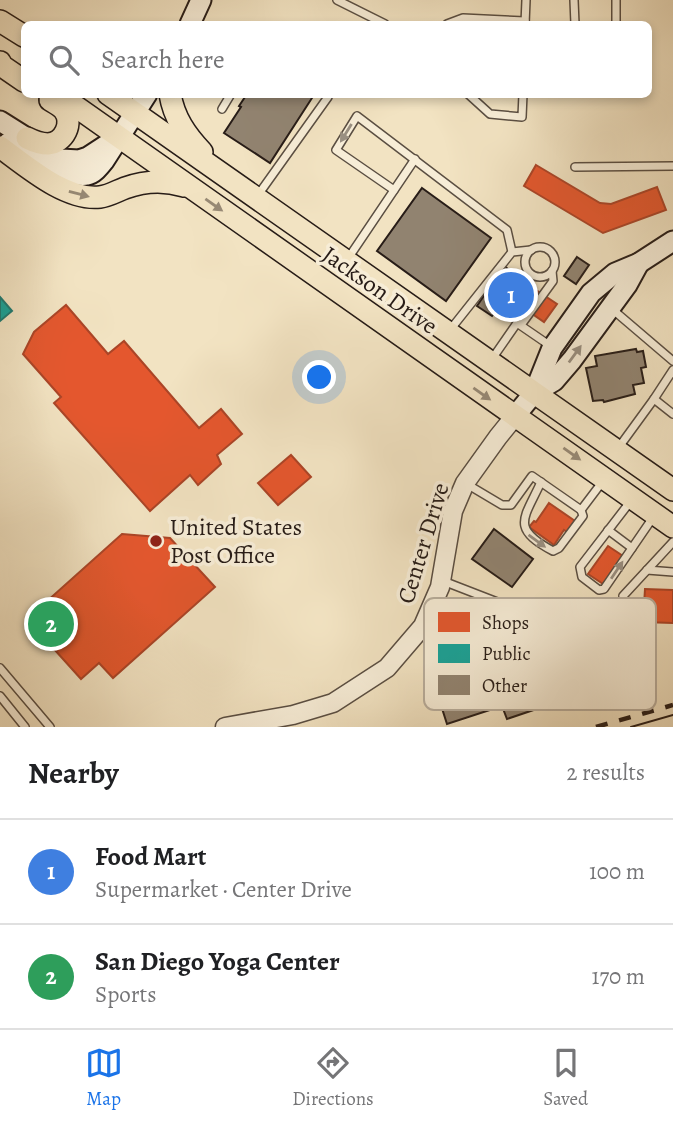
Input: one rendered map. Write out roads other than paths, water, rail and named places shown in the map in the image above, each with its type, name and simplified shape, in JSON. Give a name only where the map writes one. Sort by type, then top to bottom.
[{"type":"main road","points":[[191,21],[201,0]]},
{"type":"main road","points":[[0,21],[21,34]]},
{"type":"main road","points":[[0,53],[21,69]]},
{"type":"main road","points":[[0,62],[21,80]]},
{"type":"main road","points":[[27,138],[51,144],[59,140],[66,131],[68,117],[64,110],[48,98]]},
{"type":"main road","name":"Jackson Drive","points":[[63,98],[664,520]]},
{"type":"main road","name":"Jackson Drive","points":[[114,98],[673,490]]},
{"type":"main road","points":[[0,138],[30,156],[70,174],[88,175],[104,161],[144,98]]},
{"type":"main road","points":[[171,98],[177,118],[188,137],[225,177]]},
{"type":"main road","points":[[0,121],[27,138],[39,150],[61,159],[79,160],[88,157],[118,138]]},
{"type":"main road","points":[[0,147],[60,188],[77,195],[102,197],[125,188],[158,182],[191,188]]},
{"type":"main road","points":[[251,230],[290,242],[330,268],[337,270],[346,261]]},
{"type":"main road","name":"Center Drive","points":[[515,416],[534,393],[552,348],[591,293],[615,273],[639,263],[673,241]]},
{"type":"main road","name":"Center Drive","points":[[534,393],[554,381],[572,360],[627,285],[639,263]]},
{"type":"street","name":"Center Drive","points":[[435,598],[440,587],[453,511],[466,484],[515,416]]},
{"type":"street","name":"Center Drive","points":[[225,727],[293,715],[333,703],[387,668],[424,624]]},
{"type":"lane","points":[[525,21],[526,0]]},
{"type":"lane","points":[[574,0],[575,21]]},
{"type":"lane","points":[[616,0],[616,21]]},
{"type":"lane","points":[[343,1],[380,21]]},
{"type":"lane","points":[[455,21],[463,18],[500,21]]},
{"type":"lane","points":[[222,108],[228,98]]},
{"type":"lane","points":[[256,198],[327,98]]},
{"type":"lane","points":[[472,98],[490,114],[522,117],[523,98]]},
{"type":"lane","points":[[394,190],[336,150],[357,116],[506,229],[512,252]]},
{"type":"lane","points":[[346,261],[415,159]]},
{"type":"lane","points":[[575,167],[673,166]]},
{"type":"lane","points":[[447,333],[512,252],[542,247],[548,249],[555,259],[553,281],[521,325]]},
{"type":"lane","points":[[531,250],[525,259],[527,270],[542,277],[552,271]]},
{"type":"lane","points":[[609,307],[673,360]]},
{"type":"lane","points":[[490,362],[517,323],[552,348]]},
{"type":"lane","points":[[617,450],[673,370]]},
{"type":"lane","points":[[654,399],[673,414]]},
{"type":"lane","points":[[466,484],[502,505],[511,505],[532,476],[541,482],[581,510],[583,516],[559,548],[553,551],[529,536],[524,526],[524,519],[541,482]]},
{"type":"lane","points":[[581,510],[606,478]]},
{"type":"lane","points":[[633,498],[580,567],[582,577],[599,590],[604,590],[632,548],[664,520]]},
{"type":"lane","points":[[608,530],[632,548]]},
{"type":"lane","points":[[623,596],[673,542]]},
{"type":"lane","points":[[647,570],[673,572]]},
{"type":"lane","points":[[441,580],[487,598]]},
{"type":"lane","points":[[0,668],[50,727]]},
{"type":"lane","points":[[0,695],[25,727]]},
{"type":"tram line","points":[[631,727],[673,715]]},
{"type":"railway","points":[[656,710],[673,705]]},
{"type":"railway","points":[[596,727],[656,710]]},
{"type":"place","name":"Food Mart","points":[[511,295]]},
{"type":"place","name":"United States Post Office","points":[[156,541]]},
{"type":"place","name":"San Diego Yoga Center","points":[[51,624]]}]
